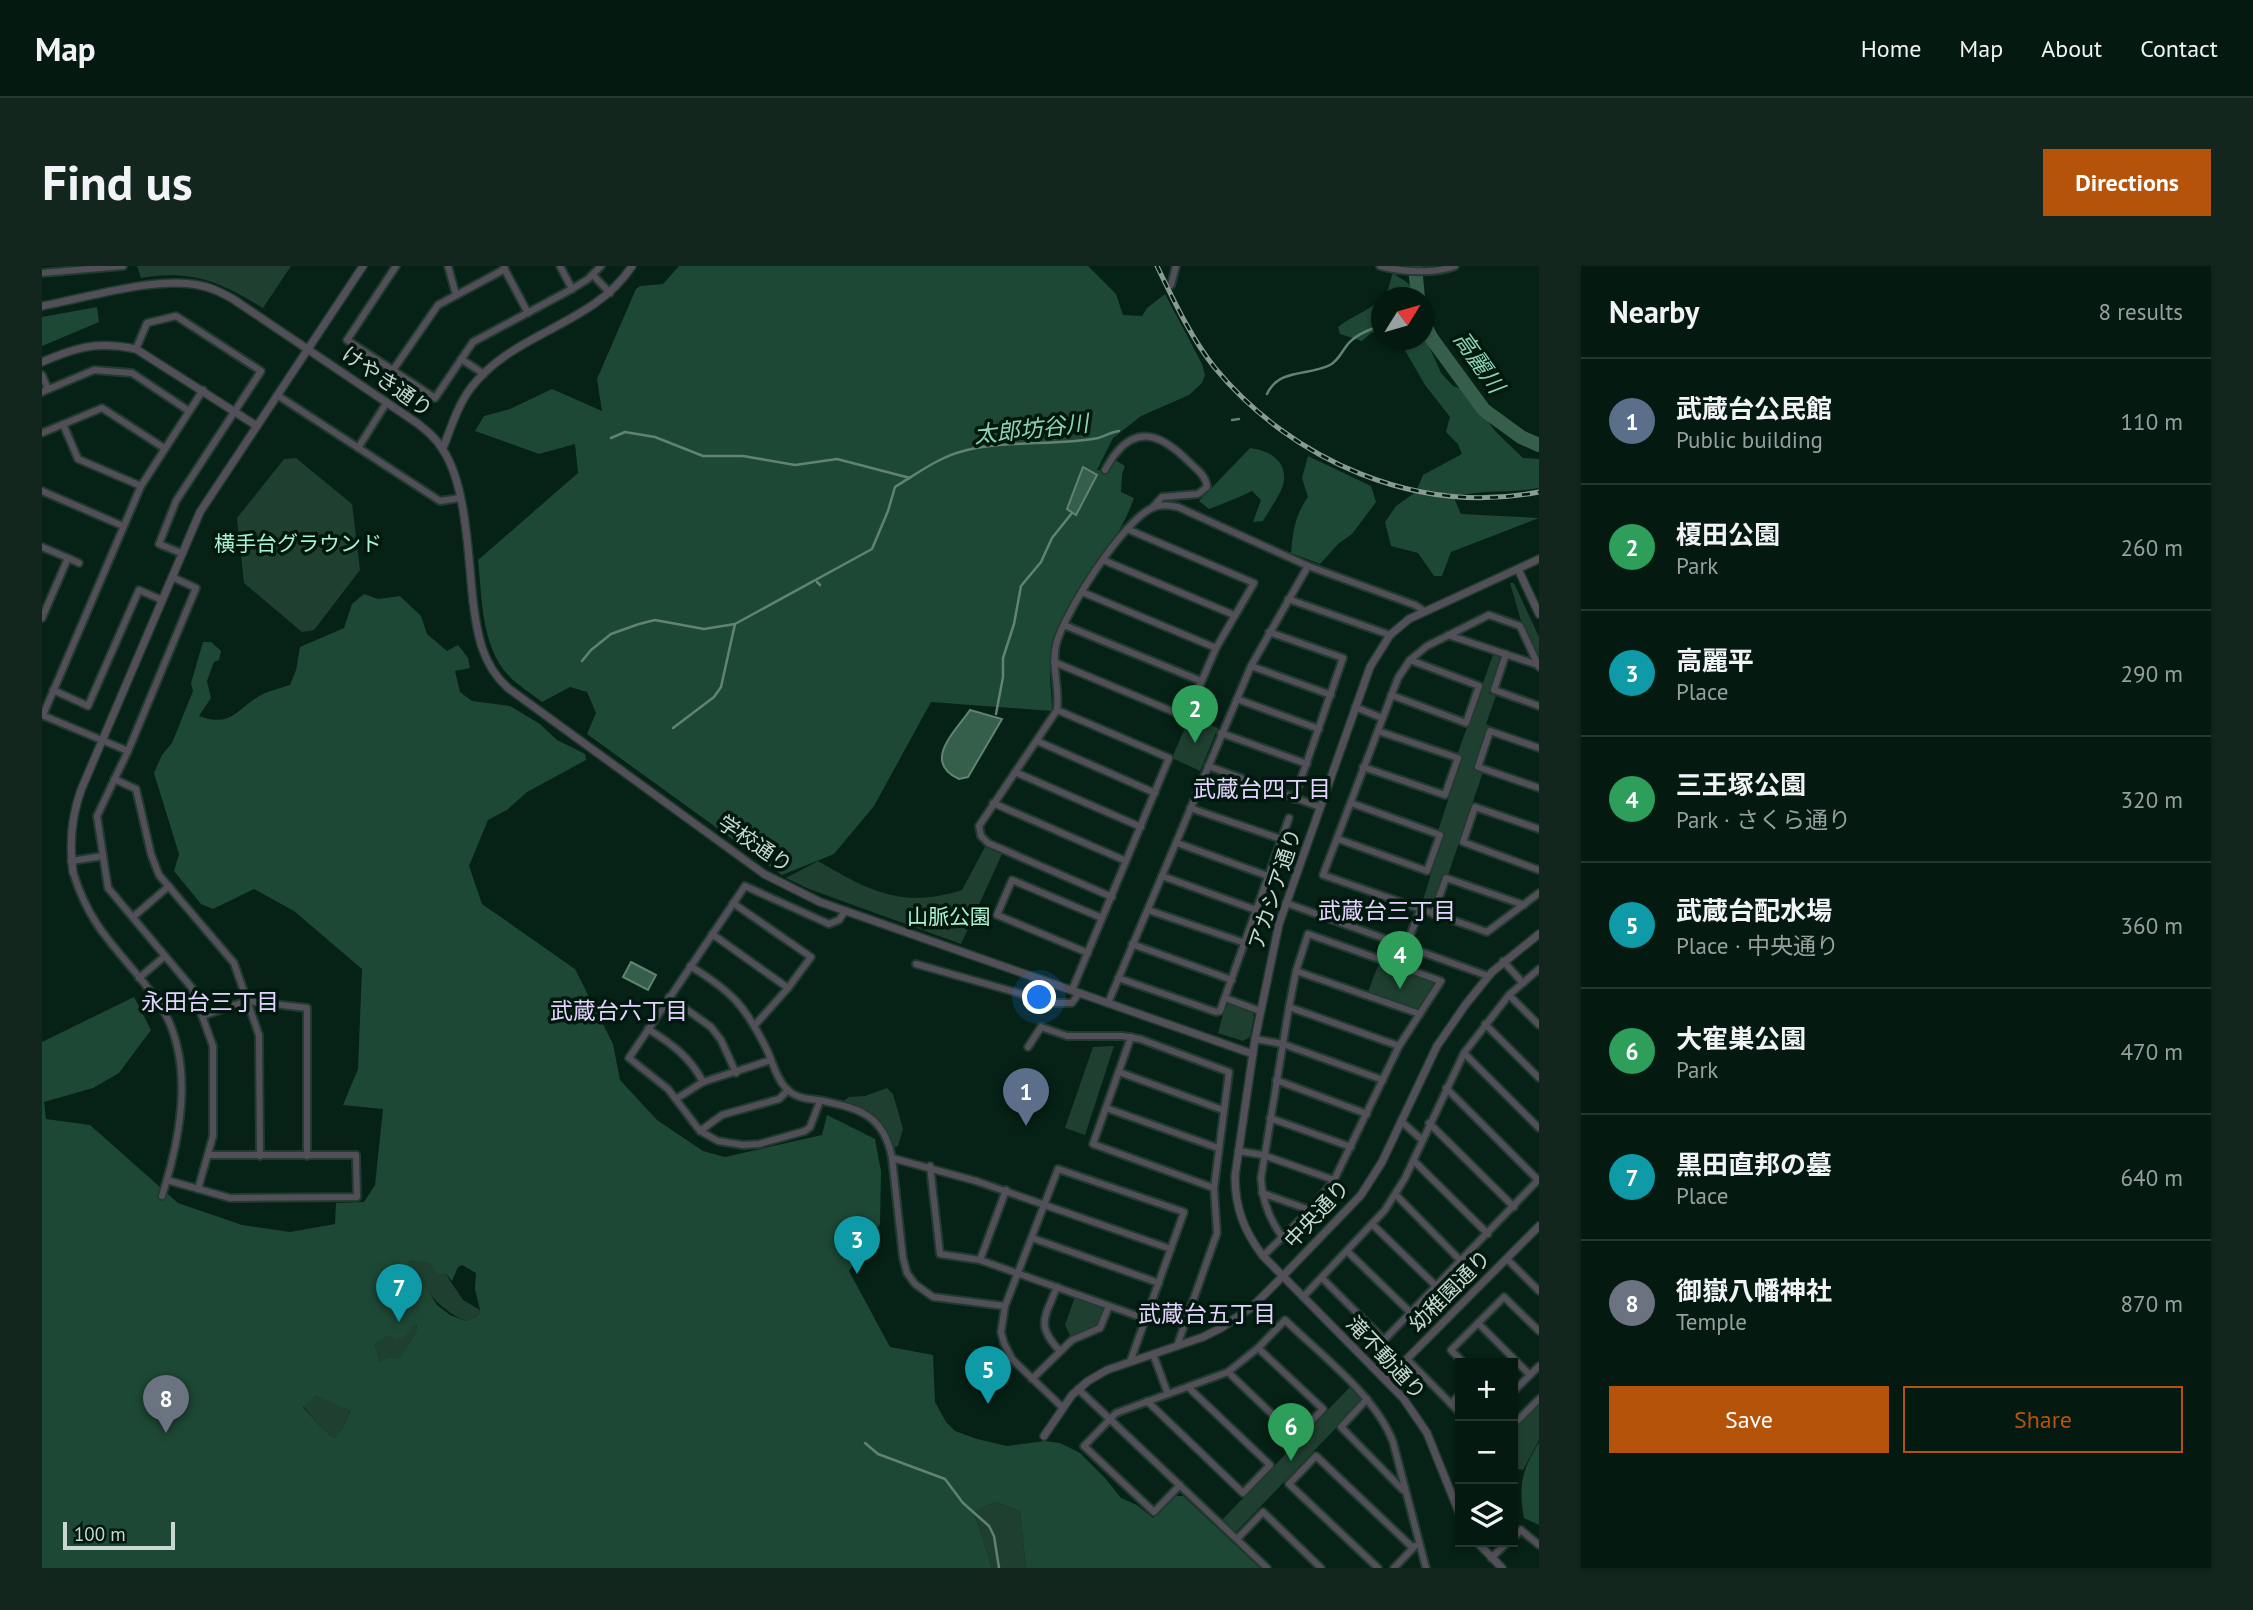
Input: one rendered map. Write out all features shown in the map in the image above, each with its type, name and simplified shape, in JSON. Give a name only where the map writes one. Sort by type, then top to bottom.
[{"type":"street","points":[[49,270],[123,266]]},
{"type":"street","points":[[162,1196],[178,1142],[178,1049],[172,1026],[164,1010],[93,922],[80,895],[71,861],[71,825],[75,806],[181,553],[213,490],[363,266]]},
{"type":"street","points":[[396,266],[347,340],[435,398],[472,342],[572,289],[601,266]]},
{"type":"street","points":[[448,266],[456,295]]},
{"type":"street","points":[[560,266],[572,289]]},
{"type":"street","points":[[443,448],[460,405],[470,388],[484,374],[512,351],[588,310],[610,293],[632,266]]},
{"type":"street","points":[[1171,285],[1177,266]]},
{"type":"street","points":[[1380,266],[1394,269],[1445,270],[1455,266]]},
{"type":"street","points":[[393,370],[438,305],[504,267],[528,313]]},
{"type":"street","points":[[593,275],[610,293]]},
{"type":"street","name":"けやき通り","points":[[42,306],[154,284],[178,282],[213,289],[233,299],[387,402],[428,431],[443,448]]},
{"type":"street","points":[[136,349],[147,323],[176,316],[261,371],[176,501],[159,544],[181,553]]},
{"type":"street","points":[[42,362],[89,345],[117,345],[136,349],[257,426]]},
{"type":"street","points":[[461,359],[484,374]]},
{"type":"street","points":[[42,374],[45,391],[94,370],[132,373],[189,411]]},
{"type":"street","points":[[128,751],[42,715],[141,486],[202,390]]},
{"type":"street","points":[[277,395],[440,501],[460,498]]},
{"type":"street","points":[[358,448],[387,402]]},
{"type":"street","points":[[42,433],[102,408],[164,449]]},
{"type":"street","points":[[63,424],[78,459],[141,486]]},
{"type":"street","points":[[1105,470],[1115,453],[1135,439],[1153,437],[1168,442],[1204,476],[1207,487],[1198,494],[1163,497],[1153,508],[1140,516],[1127,529],[1082,592],[1057,643],[1054,662],[1057,710],[979,826],[981,836],[988,843],[1112,897]]},
{"type":"street","name":"学校通り","points":[[443,448],[454,472],[460,498],[476,627],[484,657],[500,681],[764,874],[798,893],[1253,1054]]},
{"type":"street","points":[[42,491],[123,526]]},
{"type":"street","points":[[1153,508],[1166,505],[1178,507],[1308,566],[1415,605],[1424,611]]},
{"type":"street","points":[[1054,662],[1186,717],[1216,648],[1254,583],[1127,529]]},
{"type":"street","points":[[42,547],[79,563]]},
{"type":"street","points":[[42,618],[68,558]]},
{"type":"street","name":"アカシア通り","points":[[1283,1276],[1263,1256],[1240,1219],[1235,1192],[1238,1151],[1271,956],[1286,904],[1355,708],[1370,667],[1390,635],[1409,619],[1539,559]]},
{"type":"street","points":[[1104,560],[1234,615]]},
{"type":"street","points":[[1108,1003],[1251,666],[1308,566]]},
{"type":"street","points":[[1518,569],[1539,614]]},
{"type":"street","points":[[172,578],[196,588],[128,751],[97,816],[108,888],[192,988],[213,1046],[213,1136],[198,1189]]},
{"type":"street","points":[[53,690],[88,706],[139,590],[162,600]]},
{"type":"street","points":[[1082,592],[1216,648]]},
{"type":"street","points":[[42,595],[50,598]]},
{"type":"street","points":[[1288,599],[1390,635]]},
{"type":"street","points":[[1538,666],[1520,626],[1489,615],[1427,646],[1410,660],[1391,695],[1324,875],[1487,932],[1539,893]]},
{"type":"street","points":[[1064,625],[1201,681]]},
{"type":"street","points":[[1269,632],[1343,658],[1294,799]]},
{"type":"street","points":[[1448,635],[1538,666]]},
{"type":"street","points":[[1506,654],[1494,690],[1539,706]]},
{"type":"street","points":[[1391,695],[1466,723],[1479,686],[1410,660]]},
{"type":"street","points":[[1251,666],[1331,695]]},
{"type":"street","points":[[1237,699],[1319,729]]},
{"type":"street","points":[[1355,708],[1382,718]]},
{"type":"street","points":[[916,964],[1063,1004],[1072,1003],[1088,953],[1169,758],[1057,710]]},
{"type":"street","points":[[1363,767],[1445,795],[1458,758],[1378,730]]},
{"type":"street","points":[[1539,748],[1490,731],[1478,767],[1539,788]]},
{"type":"street","points":[[1222,733],[1307,764]]},
{"type":"street","points":[[1037,741],[1155,793]]},
{"type":"street","points":[[1208,766],[1320,807]]},
{"type":"street","points":[[1015,772],[1140,827]]},
{"type":"street","points":[[114,779],[136,789],[151,854],[159,875],[234,963],[259,1035],[260,1156]]},
{"type":"street","points":[[993,803],[1126,861]]},
{"type":"street","points":[[1338,839],[1427,871],[1440,835],[1351,803]]},
{"type":"street","points":[[1539,829],[1475,807],[1462,842],[1539,870]]},
{"type":"street","points":[[1190,808],[1281,839]]},
{"type":"street","points":[[1118,978],[1216,1012],[1220,1011],[1289,817]]},
{"type":"street","points":[[1177,843],[1268,876]]},
{"type":"street","points":[[71,861],[103,856]]},
{"type":"street","points":[[1162,876],[1256,910]]},
{"type":"street","points":[[1433,914],[1446,878],[1524,905]]},
{"type":"street","points":[[1088,953],[997,915],[1012,880],[1102,918]]},
{"type":"street","points":[[133,917],[169,886]]},
{"type":"street","points":[[820,1101],[808,1129],[759,1144],[725,1143],[700,1131],[656,1078],[629,1058],[745,886],[830,924],[839,920],[845,911]]},
{"type":"street","points":[[733,903],[811,957],[755,1025]]},
{"type":"street","points":[[1286,904],[1488,976]]},
{"type":"street","points":[[1147,910],[1245,943]]},
{"type":"street","points":[[1406,946],[1420,910]]},
{"type":"street","points":[[712,934],[788,988]]},
{"type":"street","points":[[1263,1256],[1283,1238],[1310,1210],[1334,1180],[1399,1046],[1441,981],[1308,934],[1296,971],[1263,1155],[1262,1193],[1266,1211],[1283,1238]]},
{"type":"street","name":"中央通り","points":[[1044,1436],[1078,1389],[1098,1374],[1203,1337],[1252,1307],[1283,1276],[1361,1195],[1382,1161],[1437,1046],[1466,1004],[1503,961],[1539,934]]},
{"type":"street","points":[[1132,944],[1232,980]]},
{"type":"street","points":[[139,978],[164,956]]},
{"type":"street","points":[[1503,961],[1523,982]]},
{"type":"street","points":[[690,966],[729,992],[742,1005],[788,1090],[802,1098],[851,1107],[875,1121],[889,1141],[903,1258],[911,1279],[933,1297],[1005,1306]]},
{"type":"street","points":[[1296,971],[1420,1014]]},
{"type":"street","points":[[1303,1297],[1396,1195],[1464,1054],[1509,995],[1538,971]]},
{"type":"street","points":[[1509,995],[1539,1025]]},
{"type":"street","points":[[669,997],[711,1027],[721,1040],[736,1073]]},
{"type":"street","points":[[1225,999],[1260,1011]]},
{"type":"street","points":[[202,1016],[247,1001],[307,1008],[307,1156]]},
{"type":"street","points":[[1289,1007],[1399,1046]]},
{"type":"street","points":[[1485,1024],[1539,1078]]},
{"type":"street","points":[[1028,1047],[1041,1027],[1067,1036],[1131,1037],[1229,1072],[1214,1188],[1217,1233],[1177,1346]]},
{"type":"street","points":[[648,1029],[687,1057],[703,1082]]},
{"type":"street","points":[[1131,1037],[1093,1144],[1214,1188]]},
{"type":"street","points":[[1255,1039],[1283,1044],[1383,1080]]},
{"type":"street","points":[[1464,1054],[1539,1128]]},
{"type":"street","points":[[676,1099],[703,1082],[771,1060]]},
{"type":"street","points":[[1119,1072],[1223,1110]]},
{"type":"street","points":[[1276,1080],[1367,1114]]},
{"type":"street","points":[[1322,1278],[1384,1340],[1539,1179],[1446,1088]]},
{"type":"street","points":[[700,1131],[722,1115],[779,1098],[788,1090]]},
{"type":"street","points":[[1106,1108],[1218,1148]]},
{"type":"street","points":[[1270,1118],[1352,1147]]},
{"type":"street","points":[[1401,1121],[1422,1140]]},
{"type":"street","points":[[1429,1123],[1514,1207]]},
{"type":"street","points":[[1238,1151],[1263,1155],[1334,1180]]},
{"type":"street","points":[[167,1180],[230,1198],[357,1197],[356,1155],[208,1155]]},
{"type":"street","points":[[892,1158],[930,1166],[1006,1190],[1171,1249]]},
{"type":"street","points":[[1414,1161],[1488,1234]]},
{"type":"street","points":[[930,1166],[940,1254],[980,1260],[1146,1319]]},
{"type":"street","points":[[1063,1408],[1012,1359],[1001,1332],[1005,1306],[1058,1169],[1184,1212],[1130,1362]]},
{"type":"street","points":[[980,1260],[1006,1190]]},
{"type":"street","points":[[1262,1193],[1310,1210]]},
{"type":"street","points":[[1396,1195],[1461,1261]]},
{"type":"street","points":[[1372,1224],[1436,1286]]},
{"type":"street","name":"幼稚園通り","points":[[1386,1380],[1539,1226]]},
{"type":"street","points":[[1032,1238],[1159,1283]]},
{"type":"street","points":[[1347,1251],[1411,1313]]},
{"type":"street","points":[[1507,1259],[1539,1291]]},
{"type":"street","name":"滝不動通り","points":[[1283,1276],[1403,1398],[1427,1433],[1455,1502]]},
{"type":"street","points":[[1057,1287],[1044,1321],[1048,1338],[1060,1351]]},
{"type":"street","points":[[1459,1358],[1451,1350],[1504,1297],[1539,1331]]},
{"type":"street","points":[[1032,1379],[1078,1336],[1100,1328],[1109,1306]]},
{"type":"street","points":[[1180,1485],[1154,1512],[1084,1446],[1116,1413],[1228,1372],[1258,1348],[1285,1320],[1367,1399],[1390,1433],[1405,1491],[1415,1546],[1426,1568]]},
{"type":"street","points":[[1478,1323],[1530,1375]]},
{"type":"street","points":[[1228,1372],[1296,1437],[1323,1409],[1258,1348]]},
{"type":"street","points":[[1153,1354],[1168,1394]]},
{"type":"street","points":[[1407,1359],[1455,1408]]},
{"type":"street","points":[[1518,1387],[1539,1366]]},
{"type":"street","points":[[1147,1401],[1243,1493],[1270,1465],[1188,1387]]},
{"type":"street","points":[[1078,1389],[1267,1568]]},
{"type":"street","points":[[1367,1399],[1341,1427],[1405,1491]]},
{"type":"street","points":[[1517,1421],[1539,1399]]},
{"type":"street","points":[[1451,1404],[1455,1400]]},
{"type":"street","points":[[1378,1568],[1289,1484],[1315,1456],[1415,1546]]},
{"type":"street","points":[[1237,1539],[1263,1512],[1321,1568]]},
{"type":"street","points":[[1518,1533],[1521,1530],[1539,1545]]},
{"type":"street","points":[[1394,1568],[1415,1546]]},
{"type":"street","points":[[1481,1547],[1502,1568]]},
{"type":"street","points":[[1491,1558],[1503,1547]]},
{"type":"green space","points":[[137,266],[291,266],[263,308],[233,291],[205,280],[175,275],[141,278]]},
{"type":"green space","name":"横手台グラウンド","points":[[296,458],[352,504],[360,570],[314,630],[302,632],[244,583],[237,518],[284,459]]},
{"type":"green space","points":[[1510,583],[1514,583],[1539,637],[1539,660],[1521,621]]},
{"type":"green space","points":[[1493,655],[1499,656],[1500,659],[1489,693],[1496,696],[1486,724],[1490,726],[1473,769],[1483,772],[1448,875],[1443,874],[1429,909],[1421,906],[1444,833],[1438,831],[1462,757],[1457,755]]},
{"type":"green space","points":[[1190,716],[1218,728],[1200,771],[1172,758]]},
{"type":"green space","name":"山脈公園","points":[[985,847],[1002,854],[961,944],[809,889],[786,878],[818,861],[854,881],[887,894],[921,898],[941,895],[962,890]]},
{"type":"green space","points":[[1379,963],[1431,981],[1434,985],[1420,1008],[1416,1010],[1368,992]]},
{"type":"green space","points":[[1230,1004],[1252,1012],[1254,1016],[1250,1037],[1243,1041],[1218,1033],[1225,1007]]},
{"type":"green space","points":[[1114,1046],[1085,1135],[1065,1128],[1093,1047]]},
{"type":"green space","points":[[887,1088],[893,1094],[903,1129],[898,1146],[893,1148],[886,1131],[875,1117],[861,1107],[844,1101],[849,1097],[865,1096]]},
{"type":"green space","points":[[409,1261],[431,1263],[445,1273],[463,1300],[480,1310],[478,1316],[466,1321],[448,1311],[426,1289]]},
{"type":"green space","points":[[1075,1297],[1102,1307],[1104,1312],[1098,1325],[1071,1337],[1065,1325]]},
{"type":"green space","points":[[413,1324],[417,1331],[399,1358],[380,1362],[375,1345]]},
{"type":"green space","points":[[1350,1387],[1361,1398],[1361,1402],[1235,1533],[1222,1520]]},
{"type":"green space","points":[[316,1396],[350,1409],[343,1428],[334,1438],[303,1406]]},
{"type":"green space","points":[[1539,1404],[1539,1440],[1523,1470],[1518,1469],[1518,1426]]},
{"type":"green space","points":[[995,1502],[1020,1511],[1026,1568],[992,1568],[974,1512]]},
{"type":"shaded area","points":[[679,266],[1088,266],[1116,294],[1123,315],[1142,316],[1147,308],[1165,294],[1202,364],[1205,375],[1202,383],[1189,395],[1141,416],[1113,438],[1097,470],[1109,471],[1115,460],[1125,466],[1121,492],[1134,498],[1116,536],[1059,626],[1051,654],[1052,711],[931,702],[874,806],[834,854],[782,875],[587,734],[596,713],[587,692],[570,687],[542,702],[516,682],[499,663],[492,650],[484,620],[478,560],[578,473],[575,444],[539,454],[475,431],[484,416],[510,409],[552,389],[602,411],[597,379],[636,289],[640,286],[663,284]]},
{"type":"shaded area","points":[[1393,273],[1411,287],[1389,287]]},
{"type":"shaded area","points":[[97,307],[99,322],[42,346],[42,317]]},
{"type":"shaded area","points":[[1371,307],[1371,333],[1362,341],[1340,334],[1338,327]]},
{"type":"shaded area","points":[[1405,350],[1431,350],[1441,373],[1453,386],[1464,390],[1496,432],[1523,458],[1539,459],[1539,488],[1474,493],[1454,498],[1461,514],[1539,518],[1451,552],[1442,576],[1434,576],[1418,553],[1391,546],[1385,522],[1396,506],[1416,492],[1423,475],[1462,454],[1458,444],[1446,432],[1450,417],[1425,385]]},
{"type":"shaded area","points":[[1250,448],[1274,457],[1279,461],[1284,473],[1281,490],[1263,521],[1253,522],[1261,500],[1252,491],[1209,509],[1199,501]]},
{"type":"shaded area","points":[[1308,456],[1371,486],[1376,502],[1352,534],[1338,544],[1320,564],[1291,553],[1295,524],[1308,497],[1302,478]]},
{"type":"shaded area","points":[[1083,467],[1097,475],[1076,515],[1067,509]]},
{"type":"shaded area","points":[[364,594],[378,599],[400,596],[421,616],[427,634],[447,651],[458,645],[468,658],[470,668],[455,671],[460,692],[472,701],[510,706],[540,724],[557,740],[585,754],[586,760],[527,792],[507,810],[488,820],[469,866],[482,904],[575,969],[613,1044],[620,1080],[657,1120],[703,1151],[725,1157],[822,1135],[827,1115],[875,1139],[881,1171],[880,1224],[849,1271],[890,1347],[933,1355],[935,1402],[946,1422],[955,1431],[1007,1446],[1045,1441],[1060,1443],[1080,1453],[1121,1498],[1137,1505],[1153,1518],[1175,1496],[1183,1496],[1260,1568],[1026,1568],[1020,1511],[995,1502],[974,1512],[992,1568],[42,1568],[42,1042],[134,997],[151,1030],[119,1073],[93,1088],[44,1102],[46,1119],[90,1125],[178,1203],[242,1225],[290,1232],[335,1224],[336,1203],[364,1202],[375,1185],[383,1109],[343,1105],[358,1069],[362,969],[294,911],[254,889],[213,909],[201,904],[174,871],[179,854],[154,773],[162,755],[172,743],[193,691],[191,683],[203,642],[211,642],[221,651],[207,681],[211,698],[199,716],[220,720],[228,718],[263,694],[290,685],[300,647],[344,628],[352,604]],"holes":[[[409,1261],[431,1263],[437,1274],[445,1273],[452,1281],[458,1267],[462,1265],[476,1273],[475,1289],[480,1310],[478,1316],[466,1321],[450,1315],[437,1305]],[[413,1325],[417,1326],[417,1331],[399,1358],[388,1358],[380,1362],[375,1345],[389,1335],[397,1340],[406,1335]],[[316,1396],[350,1410],[343,1428],[334,1438],[303,1407]]]},
{"type":"shaded area","points":[[970,710],[1002,719],[968,777],[959,779],[948,772],[942,756],[950,737]]},
{"type":"shaded area","points":[[631,962],[656,975],[648,990],[623,977]]},
{"type":"shaded area","points":[[1539,1442],[1539,1525],[1524,1518],[1521,1496],[1525,1470]]},
{"type":"waterway","name":"高麗川","points":[[1415,266],[1417,287]]},
{"type":"waterway","name":"太郎坊谷川","points":[[1267,394],[1272,386],[1287,376],[1330,365],[1349,343],[1371,329]]},
{"type":"waterway","name":"高麗川","points":[[1434,342],[1484,410],[1521,437],[1539,445]]},
{"type":"waterway","name":"太郎坊谷川","points":[[1232,420],[1239,419]]},
{"type":"waterway","points":[[582,661],[611,634],[655,620],[704,629],[735,624],[872,549],[895,487],[948,456],[983,447],[1098,438],[1119,431]]},
{"type":"waterway","points":[[611,438],[625,432],[655,437],[703,456],[743,456],[795,465],[837,459],[910,478]]},
{"type":"waterway","points":[[996,714],[1003,677],[1003,658],[1014,624],[1021,586],[1041,562],[1052,538],[1072,513]]},
{"type":"waterway","points":[[817,582],[820,585]]},
{"type":"waterway","points":[[673,728],[714,697],[721,687],[735,624]]},
{"type":"waterway","points":[[865,1443],[878,1454],[945,1479],[963,1503],[989,1526],[994,1536],[999,1568]]},
{"type":"railway","points":[[1157,266],[1176,306],[1215,368],[1246,401],[1281,430],[1319,454],[1360,474],[1404,488],[1448,496],[1493,497],[1539,492]]},
{"type":"place","name":"榎田公園","points":[[1195,743]]},
{"type":"place","name":"三王塚公園","points":[[1400,989]]},
{"type":"place","name":"武蔵台公民館","points":[[1026,1126]]},
{"type":"place","name":"高麗平","points":[[857,1274]]},
{"type":"place","name":"黒田直邦の墓","points":[[399,1322]]},
{"type":"place","name":"武蔵台配水場","points":[[988,1404]]},
{"type":"place","name":"御嶽八幡神社","points":[[166,1433]]},
{"type":"place","name":"大寉巣公園","points":[[1291,1461]]},
{"type":"district","name":"武蔵台四丁目","points":[[1262,789]]},
{"type":"district","name":"武蔵台三丁目","points":[[1387,911]]},
{"type":"district","name":"永田台三丁目","points":[[210,1002]]},
{"type":"district","name":"武蔵台六丁目","points":[[619,1011]]},
{"type":"district","name":"武蔵台五丁目","points":[[1207,1314]]}]
